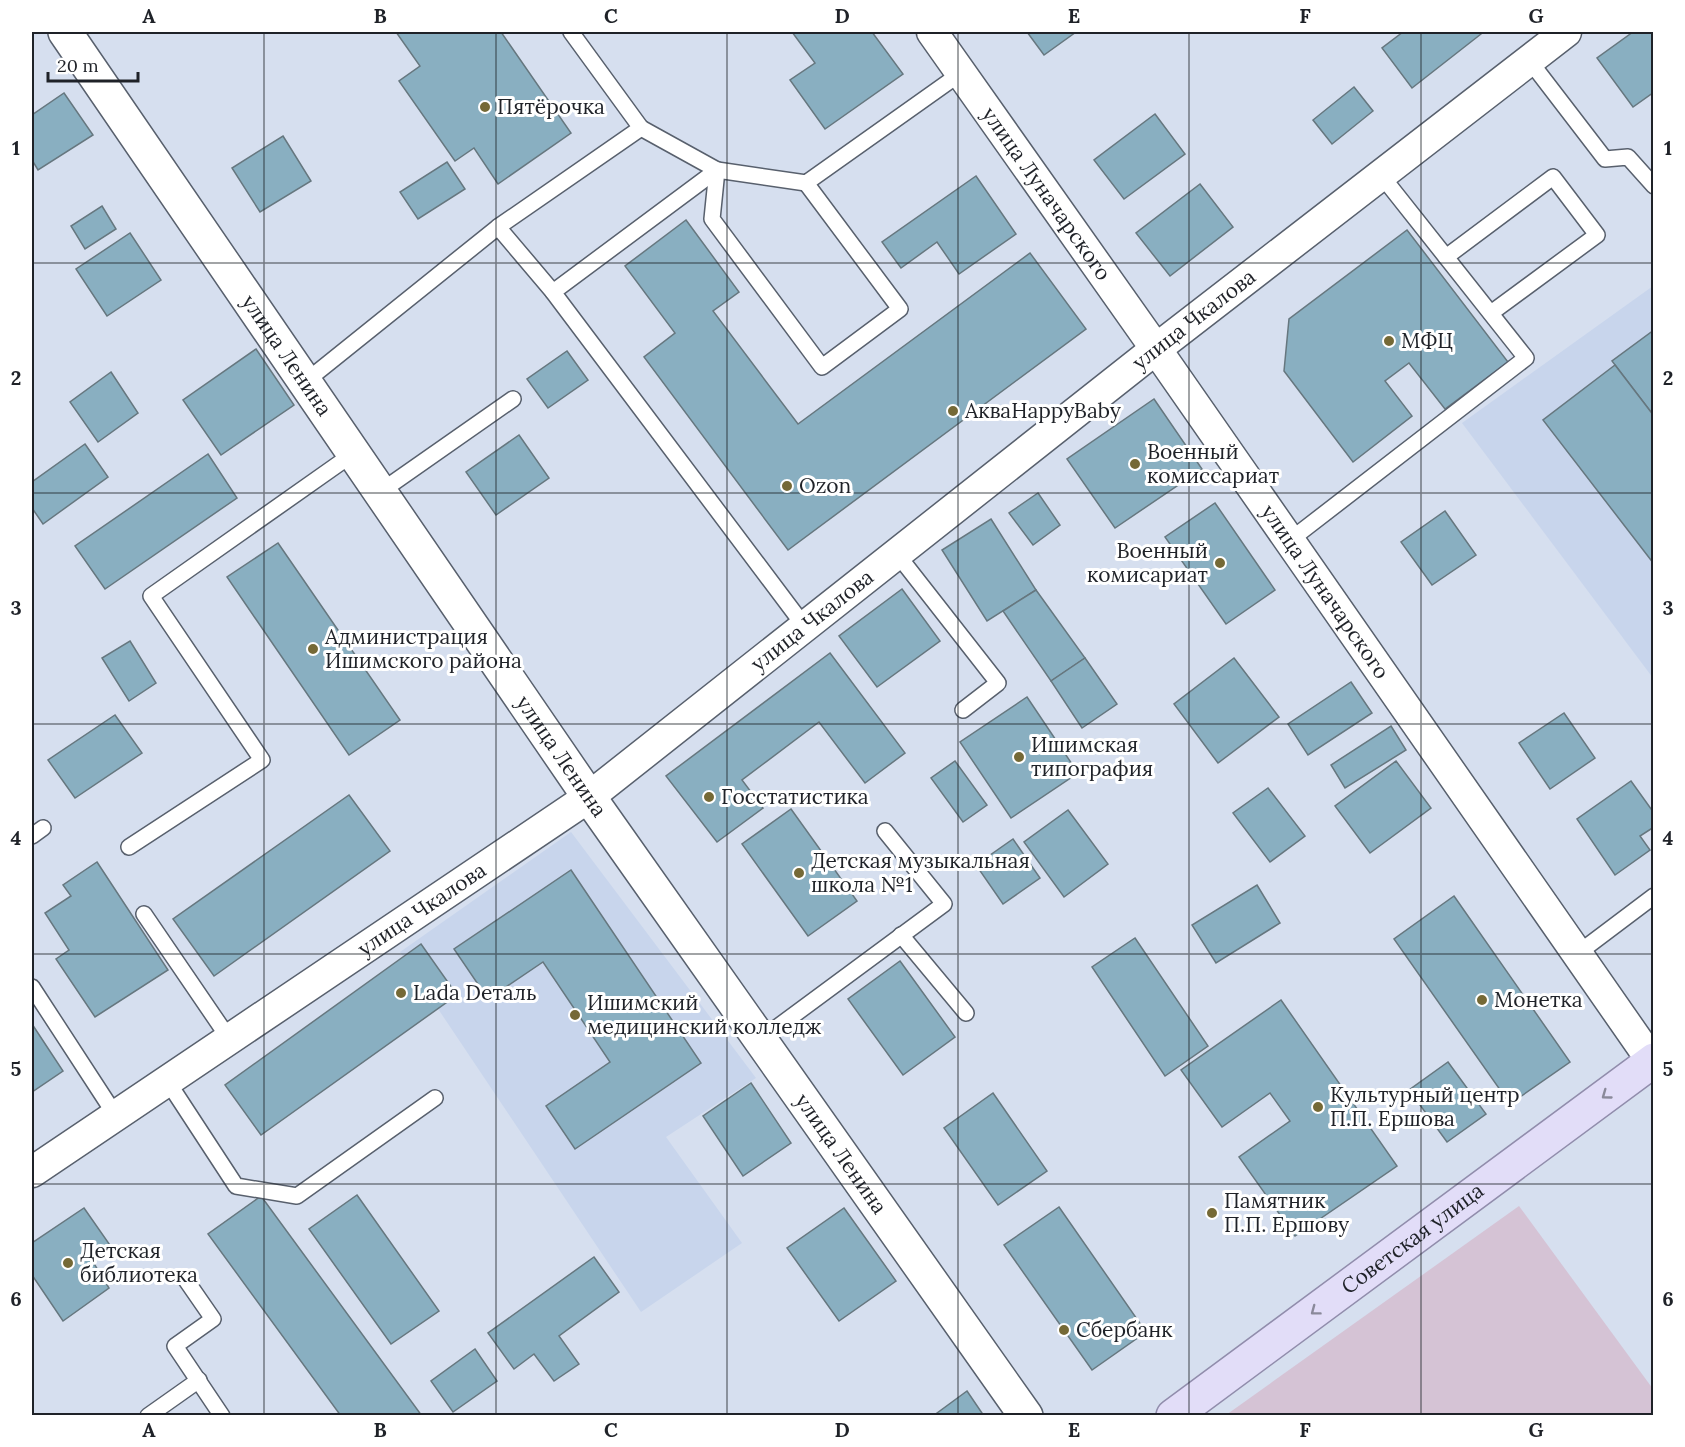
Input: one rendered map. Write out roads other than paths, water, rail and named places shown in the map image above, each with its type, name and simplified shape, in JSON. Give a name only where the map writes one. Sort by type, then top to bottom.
[{"type":"main road","name":"Советская улица","points":[[1173,1416],[1653,1062]]},
{"type":"street","name":"улица Ленина","points":[[66,32],[589,797],[1026,1416]]},
{"type":"street","name":"улица Луначарского","points":[[932,32],[1653,1062]]},
{"type":"street","name":"улица Чкалова","points":[[32,1172],[589,797],[1156,350],[1566,32]]},
{"type":"lane","points":[[571,32],[641,128],[717,170],[806,183],[961,73]]},
{"type":"lane","points":[[1529,60],[1605,159],[1628,157],[1653,186]]},
{"type":"lane","points":[[305,382],[498,227],[641,128]]},
{"type":"lane","points":[[717,170],[711,219],[822,367],[900,309],[806,183]]},
{"type":"lane","points":[[553,292],[717,170]]},
{"type":"lane","points":[[1289,541],[1526,358],[1381,175]]},
{"type":"lane","points":[[1446,257],[1552,177],[1559,185],[1597,235],[1491,313]]},
{"type":"lane","points":[[498,227],[553,292],[805,627]]},
{"type":"lane","points":[[380,492],[513,399]]},
{"type":"lane","points":[[129,847],[262,760],[151,596],[354,453]]},
{"type":"lane","points":[[897,554],[998,682],[963,711]]},
{"type":"lane","points":[[760,1040],[944,904],[885,831]]},
{"type":"lane","points":[[1577,954],[1653,896]]},
{"type":"lane","points":[[144,914],[230,1040]]},
{"type":"lane","points":[[901,935],[966,1013]]},
{"type":"lane","points":[[32,987],[116,1116]]},
{"type":"lane","points":[[168,1082],[236,1186],[297,1196],[435,1098]]},
{"type":"lane","points":[[186,1280],[213,1319],[175,1346],[222,1416]]},
{"type":"lane","points":[[148,1416],[199,1380]]},
{"type":"place","name":"Пятёрочка","points":[[485,107]]},
{"type":"place","name":"МФЦ","points":[[1389,341]]},
{"type":"place","name":"АкваHappyBaby","points":[[953,411]]},
{"type":"place","name":"Военный комиссариат","points":[[1135,464]]},
{"type":"place","name":"Ozon","points":[[787,486]]},
{"type":"place","name":"Военный комисариат","points":[[1220,563]]},
{"type":"place","name":"Администрация Ишимского района","points":[[313,649]]},
{"type":"place","name":"Ишимская типография","points":[[1019,757]]},
{"type":"place","name":"Госстатистика","points":[[709,797]]},
{"type":"place","name":"Детская музыкальная школа №1","points":[[799,873]]},
{"type":"place","name":"Lada Dеталь","points":[[401,993]]},
{"type":"place","name":"Монетка","points":[[1482,1000]]},
{"type":"place","name":"Ишимский медицинский колледж","points":[[575,1015]]},
{"type":"place","name":"Культурный центр П.П. Ершова","points":[[1318,1107]]},
{"type":"place","name":"Памятник П.П. Ершову","points":[[1212,1213]]},
{"type":"place","name":"Детская библиотека","points":[[68,1263]]},
{"type":"place","name":"Сбербанк","points":[[1064,1330]]}]
